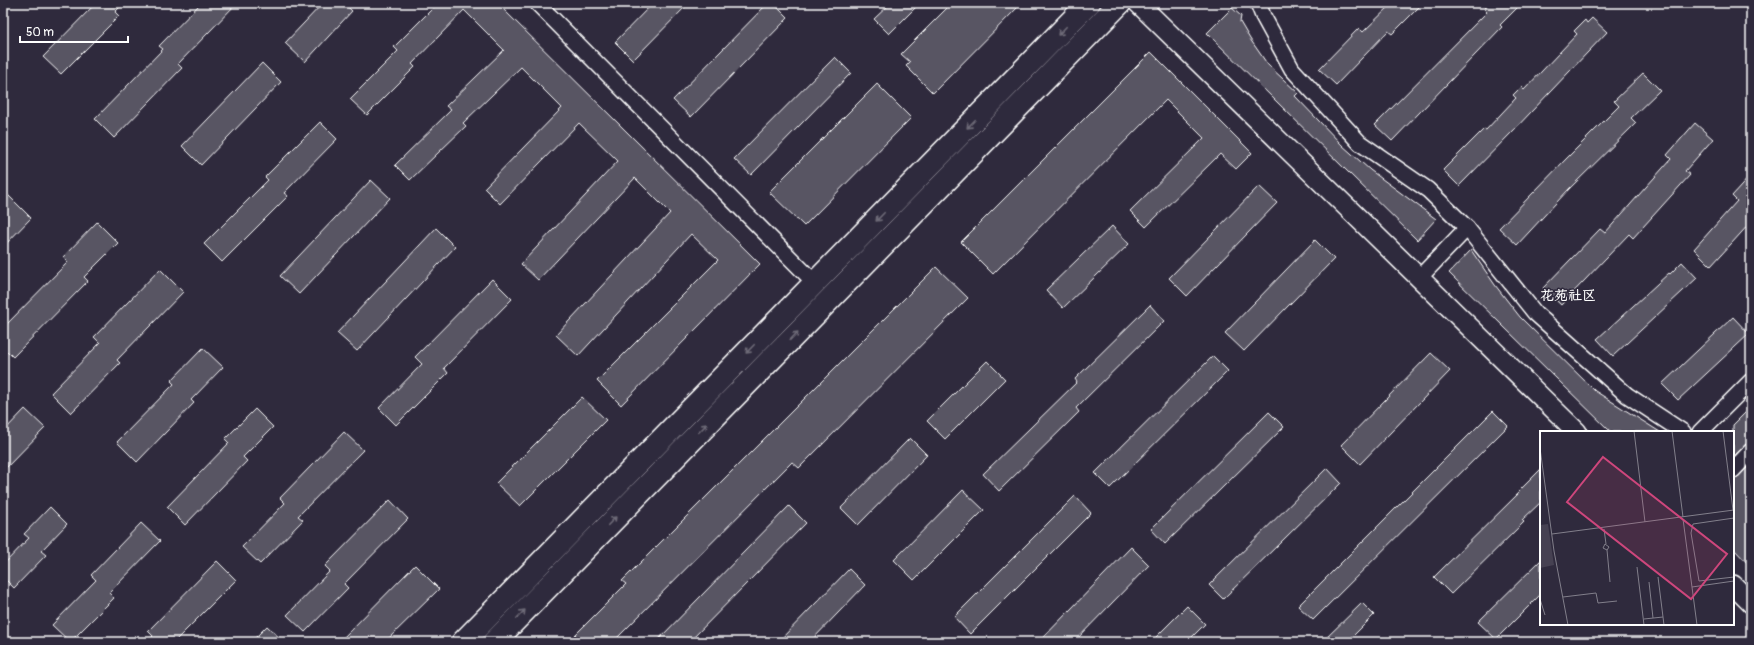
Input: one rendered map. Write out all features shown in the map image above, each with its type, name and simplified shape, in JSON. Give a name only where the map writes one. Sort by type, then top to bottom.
[{"type":"main road","points":[[463,642],[1089,3]]},
{"type":"main road","points":[[502,639],[1120,3]]},
{"type":"street","points":[[537,3],[815,283]]},
{"type":"street","points":[[1138,3],[1576,431]]},
{"type":"street","points":[[1258,3],[1263,16],[1292,69],[1360,143],[1428,190],[1467,228],[1535,313],[1627,395],[1681,431]]},
{"type":"street","points":[[1419,278],[1467,228]]},
{"type":"street","points":[[1701,431],[1751,380]]},
{"type":"street","points":[[1734,469],[1751,451]]},
{"type":"street","points":[[1734,586],[1751,603]]},
{"type":"building","points":[[96,3],[124,3],[115,12],[119,16],[61,74],[43,57]]},
{"type":"building","points":[[201,3],[237,3],[178,64],[182,68],[114,138],[95,119],[163,49],[159,46]]},
{"type":"building","points":[[323,3],[344,3],[352,11],[305,62],[285,43]]},
{"type":"building","points":[[438,3],[497,3],[760,264],[621,405],[597,381],[718,260],[691,234],[578,356],[556,335],[670,213],[635,178],[538,280],[521,264],[618,161],[579,123],[500,204],[484,188],[562,108],[521,67],[463,123],[466,126],[410,180],[395,165],[451,110],[446,106],[504,50],[464,10],[412,64],[415,67],[367,115],[350,99],[398,51],[394,47]]},
{"type":"building","points":[[653,3],[689,3],[633,60],[615,42]]},
{"type":"building","points":[[768,3],[773,3],[788,18],[691,117],[673,100]]},
{"type":"building","points":[[891,3],[920,3],[889,34],[874,19]]},
{"type":"building","points":[[952,3],[1022,3],[933,93],[906,66],[910,62],[901,54]]},
{"type":"building","points":[[1393,3],[1423,3],[1392,34],[1388,31],[1336,85],[1319,69],[1359,28],[1363,32]]},
{"type":"building","points":[[1490,3],[1522,3],[1500,25],[1502,27],[1392,141],[1375,125],[1487,12],[1484,9]]},
{"type":"building","points":[[1232,8],[1241,16],[1240,22],[1268,65],[1298,93],[1295,96],[1342,145],[1370,170],[1436,219],[1417,240],[1207,33]]},
{"type":"building","points":[[1592,18],[1607,32],[1459,186],[1443,170],[1484,129],[1486,130],[1516,98],[1513,95],[1521,87],[1524,90],[1577,34],[1574,31],[1585,20],[1587,23]]},
{"type":"building","points":[[1151,52],[1252,153],[1236,169],[1220,154],[1146,227],[1130,211],[1204,138],[1166,100],[993,274],[961,242]]},
{"type":"building","points":[[835,57],[851,73],[751,175],[734,159]]},
{"type":"building","points":[[262,63],[281,82],[201,165],[182,146]]},
{"type":"building","points":[[1643,73],[1660,90],[1631,118],[1636,123],[1569,189],[1517,245],[1499,228],[1619,106],[1614,101]]},
{"type":"building","points":[[877,84],[911,118],[804,226],[769,192]]},
{"type":"building","points":[[320,122],[337,139],[284,193],[288,196],[222,262],[204,244],[268,180],[265,177]]},
{"type":"building","points":[[1695,123],[1713,139],[1685,171],[1690,175],[1633,238],[1629,234],[1561,305],[1543,288],[1600,229],[1605,233],[1671,159],[1667,155]]},
{"type":"building","points":[[1751,175],[1751,222],[1711,266],[1694,249],[1737,201],[1732,196]]},
{"type":"building","points":[[371,180],[390,198],[299,294],[280,276]]},
{"type":"building","points":[[1259,186],[1277,203],[1187,296],[1169,278]]},
{"type":"building","points":[[3,190],[31,218],[3,247]]},
{"type":"building","points":[[97,222],[118,243],[84,277],[88,281],[13,357],[3,347],[3,328],[68,262],[63,257]]},
{"type":"building","points":[[1112,226],[1129,244],[1063,308],[1046,290]]},
{"type":"building","points":[[436,228],[455,247],[357,351],[337,333]]},
{"type":"building","points":[[1315,240],[1334,259],[1244,351],[1225,333]]},
{"type":"building","points":[[1471,250],[1495,285],[1520,317],[1595,391],[1658,431],[1610,431],[1449,273]]},
{"type":"building","points":[[1682,262],[1697,278],[1613,356],[1597,339]]},
{"type":"building","points":[[936,267],[968,298],[799,468],[792,462],[613,642],[568,642],[626,584],[622,581]]},
{"type":"building","points":[[160,269],[183,292],[117,360],[120,363],[71,413],[51,393],[100,343],[94,337]]},
{"type":"building","points":[[492,279],[512,299],[444,368],[448,373],[396,425],[379,408],[422,364],[415,357]]},
{"type":"building","points":[[1150,305],[1164,321],[1076,408],[1079,412],[999,491],[983,474],[1077,382],[1075,379]]},
{"type":"building","points":[[1733,317],[1749,334],[1678,400],[1662,384]]},
{"type":"building","points":[[203,348],[223,367],[191,400],[194,403],[137,462],[117,442],[174,384],[171,381]]},
{"type":"building","points":[[1431,353],[1450,371],[1360,464],[1341,445]]},
{"type":"building","points":[[1213,356],[1228,371],[1110,488],[1095,473]]},
{"type":"building","points":[[987,361],[1005,379],[945,439],[927,421]]},
{"type":"building","points":[[582,397],[606,420],[520,506],[496,483]]},
{"type":"building","points":[[1751,407],[1751,442],[1745,445],[1734,456],[1734,431],[1733,425]]},
{"type":"building","points":[[25,409],[45,428],[3,471],[3,432]]},
{"type":"building","points":[[255,409],[273,427],[243,457],[247,461],[185,525],[167,507],[229,443],[225,439]]},
{"type":"building","points":[[1493,411],[1508,426],[1313,620],[1298,606]]},
{"type":"building","points":[[1269,412],[1284,427],[1165,544],[1151,529]]},
{"type":"building","points":[[344,432],[363,450],[298,516],[303,520],[260,564],[242,547],[285,503],[280,498]]},
{"type":"building","points":[[910,438],[927,455],[858,525],[841,508]]},
{"type":"building","points":[[1751,464],[1751,567],[1734,549],[1734,478],[1739,476]]},
{"type":"building","points":[[1327,468],[1341,483],[1223,599],[1209,585]]},
{"type":"building","points":[[1540,470],[1540,503],[1522,520],[1524,522],[1451,594],[1434,577],[1519,493],[1518,492]]},
{"type":"building","points":[[963,490],[984,510],[914,580],[894,560]]},
{"type":"building","points":[[1075,496],[1091,513],[970,634],[954,617]]},
{"type":"building","points":[[390,500],[408,519],[344,584],[348,588],[305,632],[287,615],[330,571],[325,566]]},
{"type":"building","points":[[789,506],[806,523],[689,642],[656,642]]},
{"type":"building","points":[[50,507],[67,524],[41,551],[46,555],[14,588],[3,577],[3,565],[29,538],[24,534]]},
{"type":"building","points":[[141,523],[160,541],[109,593],[114,598],[70,642],[52,625],[96,580],[91,575]]},
{"type":"building","points":[[1131,547],[1149,565],[1074,642],[1039,642]]},
{"type":"building","points":[[217,561],[236,580],[174,642],[148,642],[153,636],[148,631]]},
{"type":"building","points":[[1540,561],[1540,595],[1496,639],[1478,622]]},
{"type":"building","points":[[415,565],[439,589],[385,642],[339,642]]},
{"type":"building","points":[[849,569],[865,585],[810,642],[778,642]]},
{"type":"building","points":[[1362,603],[1374,615],[1347,642],[1322,642]]},
{"type":"building","points":[[1187,606],[1205,624],[1187,642],[1151,642]]},
{"type":"building","points":[[267,626],[284,642],[251,642]]},
{"type":"district","name":"花苑社区","points":[[1568,295]]}]
